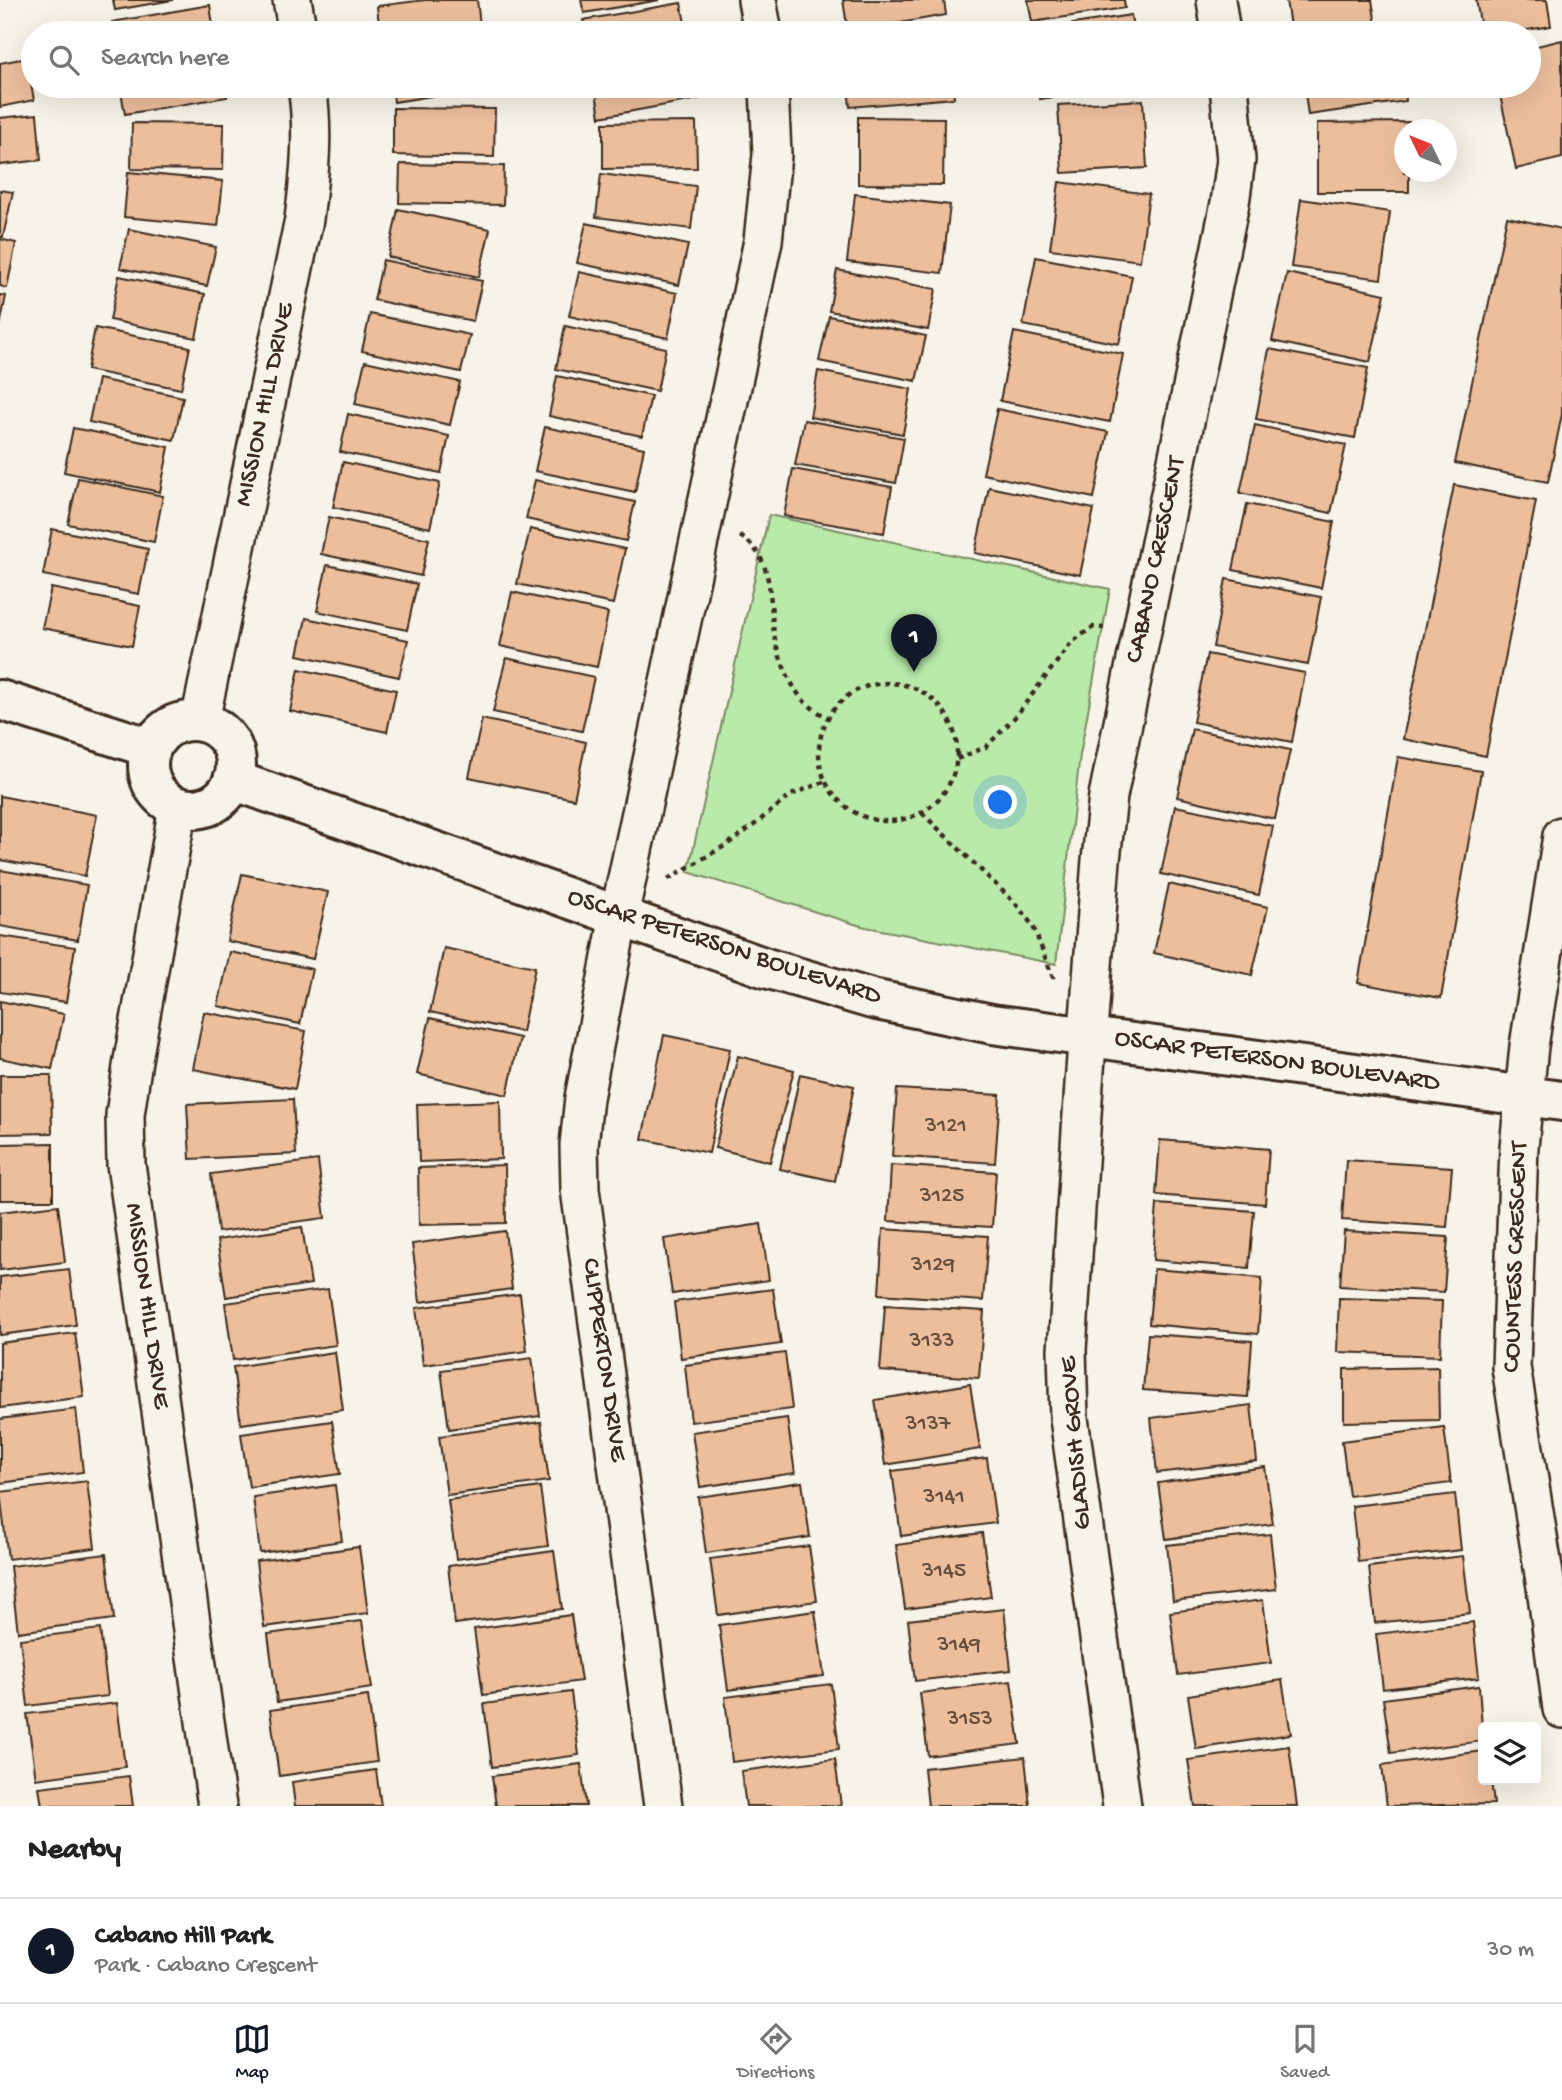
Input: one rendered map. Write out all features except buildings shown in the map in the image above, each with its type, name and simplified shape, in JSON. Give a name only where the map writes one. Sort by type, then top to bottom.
[{"type":"street","points":[[292,0],[296,21]]},
{"type":"street","points":[[757,0],[761,21]]},
{"type":"street","points":[[1216,0],[1219,21]]},
{"type":"street","name":"MISSION HILL DRIVE","points":[[201,722],[304,219],[311,165],[309,98]]},
{"type":"street","points":[[619,916],[763,241],[772,155],[770,98]]},
{"type":"street","name":"CABANO CRESCENT","points":[[1088,1037],[1108,796],[1230,203],[1237,160],[1231,98]]},
{"type":"street","points":[[0,700],[151,748]]},
{"type":"street","points":[[185,721],[201,722],[215,727],[226,737],[234,750],[236,765],[233,780],[224,795],[210,805],[194,809],[178,807],[165,799],[152,783],[148,762],[151,748],[159,735],[171,726],[185,721]]},
{"type":"street","name":"OSCAR PETERSON BOULEVARD","points":[[233,780],[766,968],[872,999],[992,1024],[1562,1101]]},
{"type":"street","name":"MISSION HILL DRIVE","points":[[178,807],[131,1071],[125,1115],[126,1164],[217,1806]]},
{"type":"street","name":"COUNTESS CRESCENT","points":[[1562,836],[1529,1046],[1519,1147],[1511,1367],[1546,1587],[1562,1710]]},
{"type":"street","name":"CLIPPERTON DRIVE","points":[[619,916],[584,1098],[579,1145],[580,1189],[663,1806]]},
{"type":"street","name":"GLADISH GROVE","points":[[1088,1037],[1067,1350],[1067,1387],[1122,1806]]},
{"type":"path","points":[[740,536],[752,543],[762,557],[767,572],[775,642],[791,682],[803,700],[827,719]]},
{"type":"path","points":[[956,759],[986,747],[1015,717],[1072,642],[1093,627],[1104,628]]},
{"type":"path","points":[[891,682],[915,687],[937,702],[951,723],[958,748],[956,759],[954,773],[942,796],[922,813],[898,821],[872,820],[849,810],[830,792],[820,768],[818,743],[827,719],[843,698],[865,686],[891,682]]},
{"type":"path","points":[[668,879],[746,831],[791,795],[825,781]]},
{"type":"path","points":[[922,813],[1016,904],[1033,926],[1055,981]]},
{"type":"green space","points":[[769,515],[1110,589],[1080,755],[1056,964],[861,926],[688,872]]},
{"type":"place","name":"Cabano Hill Park","points":[[914,672]]}]
